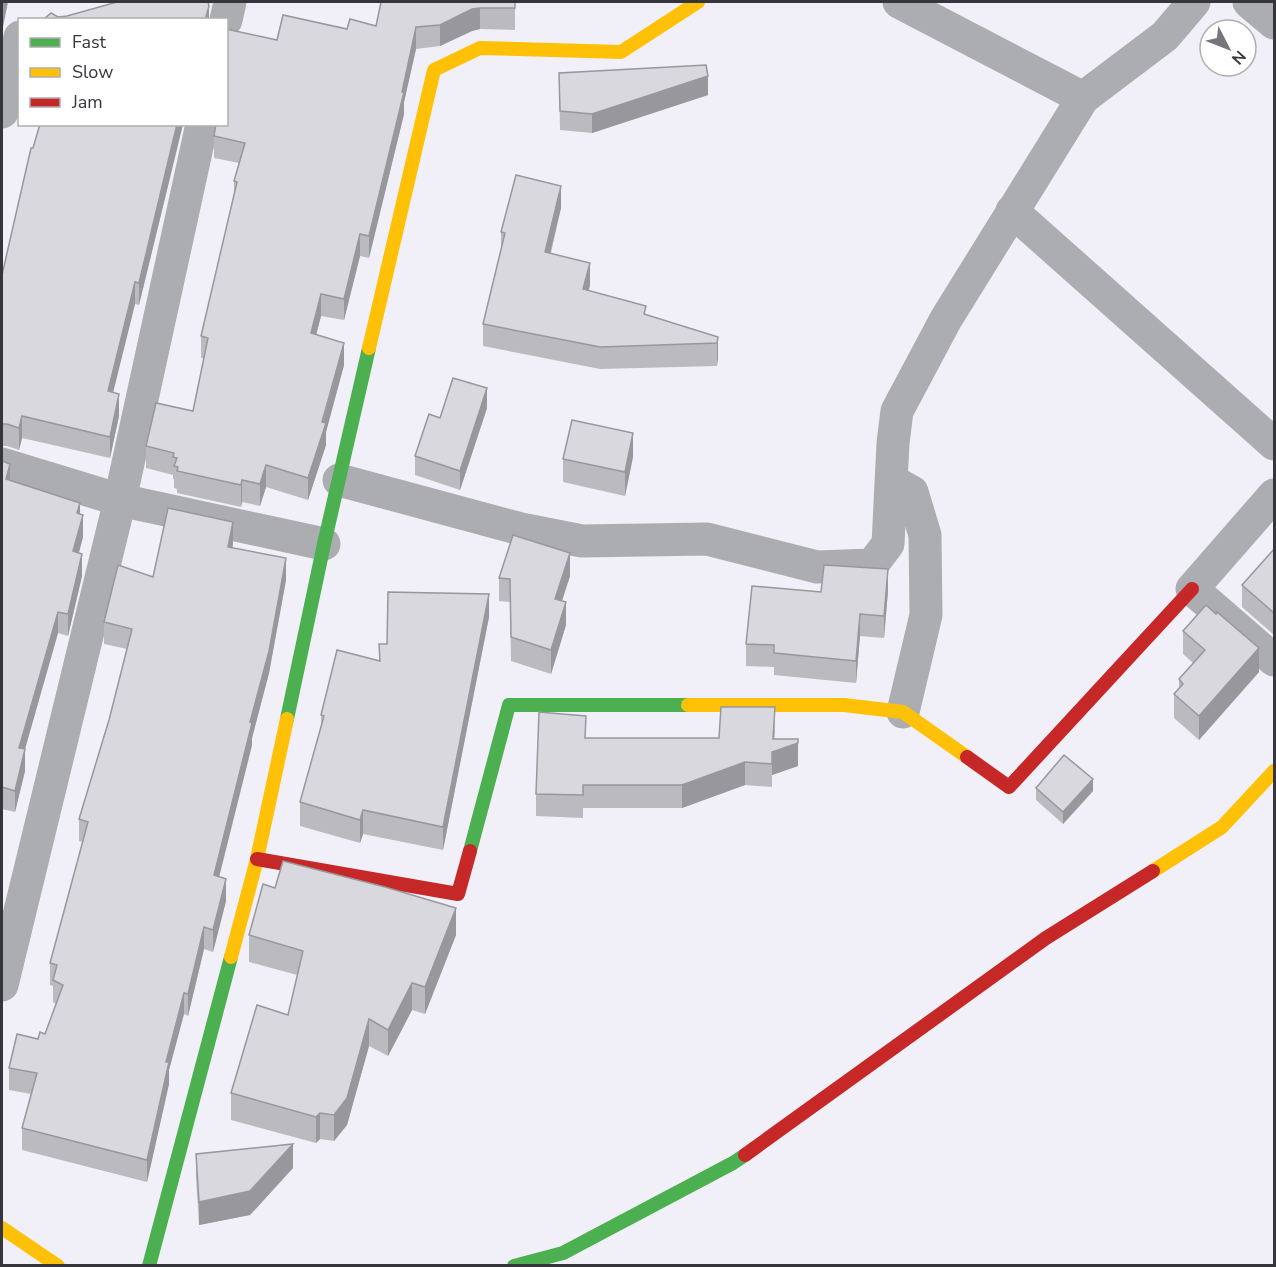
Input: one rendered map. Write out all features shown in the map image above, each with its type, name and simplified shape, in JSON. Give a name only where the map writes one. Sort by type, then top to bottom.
[{"type":"street","points":[[226,18],[230,2]]},
{"type":"street","points":[[149,1266],[257,859],[324,544],[434,70],[480,48],[621,52],[698,2]]},
{"type":"street","points":[[899,2],[1083,98]]},
{"type":"street","points":[[339,480],[521,529],[582,541],[707,539],[817,567],[872,566],[888,544],[893,443],[897,411],[946,319],[1083,98],[1165,36],[1194,2]]},
{"type":"street","points":[[1249,2],[1275,23]]},
{"type":"street","points":[[2,112],[18,45]]},
{"type":"street","points":[[2,985],[120,500],[202,126]]},
{"type":"street","points":[[1012,212],[1275,444]]},
{"type":"street","points":[[2,464],[120,500],[324,544]]},
{"type":"street","points":[[892,480],[912,492],[925,535],[926,615],[903,712]]},
{"type":"street","points":[[257,859],[458,894],[509,705],[844,705],[903,712],[1009,787],[1192,589],[1275,495]]},
{"type":"street","points":[[1192,589],[1275,660]]},
{"type":"street","points":[[514,1266],[563,1253],[733,1163],[1046,938],[1222,827],[1275,771]]},
{"type":"street","points":[[2,1228],[58,1266]]},
{"type":"building","points":[[117,2],[208,2],[209,6],[206,18],[45,18],[51,13],[58,17]]},
{"type":"building","points":[[381,2],[515,2],[515,8],[472,9],[440,25],[416,27],[402,92],[404,92],[369,236],[360,234],[344,299],[321,294],[311,333],[344,343],[322,422],[326,423],[308,478],[266,465],[260,484],[242,480],[241,485],[177,471],[178,467],[174,466],[177,458],[173,457],[174,453],[146,446],[156,403],[193,411],[208,338],[201,336],[237,182],[234,181],[245,143],[214,136],[216,126],[228,126],[228,29],[277,40],[283,15],[347,29],[350,19],[376,26]]},
{"type":"building","points":[[706,65],[708,76],[592,114],[560,111],[559,73]]},
{"type":"building","points":[[39,126],[177,126],[139,283],[135,282],[108,391],[119,394],[110,437],[22,416],[19,428],[2,424],[2,275],[31,148],[33,148]]},
{"type":"building","points":[[516,175],[561,186],[545,252],[590,263],[583,289],[646,306],[644,314],[718,337],[717,343],[600,347],[483,324],[505,233],[501,232]]},
{"type":"building","points":[[453,378],[487,388],[460,471],[415,456],[429,414],[440,418]]},
{"type":"building","points":[[572,420],[633,433],[625,472],[563,459]]},
{"type":"building","points":[[2,461],[10,464],[6,479],[80,503],[77,513],[83,515],[73,551],[82,554],[68,614],[58,612],[19,748],[25,749],[15,791],[2,787]]},
{"type":"building","points":[[168,508],[233,522],[228,547],[286,558],[269,651],[214,875],[226,879],[213,930],[204,927],[188,994],[184,993],[166,1062],[169,1062],[147,1160],[22,1128],[37,1073],[9,1068],[17,1034],[38,1039],[40,1032],[45,1034],[63,985],[53,980],[57,965],[50,963],[88,822],[79,819],[109,720],[132,629],[104,622],[118,565],[153,577]]},
{"type":"building","points":[[513,535],[570,553],[555,599],[566,602],[551,650],[511,637],[510,579],[499,578]]},
{"type":"building","points":[[1275,548],[1275,614],[1242,585]]},
{"type":"building","points":[[824,565],[888,569],[884,616],[860,614],[856,661],[774,653],[774,645],[746,644],[752,586],[821,592]]},
{"type":"building","points":[[388,592],[489,594],[443,827],[363,810],[360,820],[300,802],[324,716],[321,715],[337,650],[380,661],[379,644],[387,644]]},
{"type":"building","points":[[1206,605],[1259,648],[1199,716],[1174,694],[1183,684],[1179,679],[1205,650],[1183,631]]},
{"type":"building","points":[[721,707],[775,707],[773,739],[798,739],[798,743],[772,752],[772,764],[745,762],[682,785],[583,785],[583,795],[536,794],[539,712],[586,716],[585,738],[719,738]]},
{"type":"building","points":[[1064,755],[1093,779],[1063,812],[1036,788]]},
{"type":"building","points":[[283,861],[456,908],[425,987],[412,983],[388,1030],[369,1019],[347,1098],[334,1115],[320,1113],[316,1117],[231,1093],[257,1005],[288,1015],[303,951],[249,935],[263,884],[275,888]]},
{"type":"building","points":[[293,1144],[250,1191],[199,1202],[196,1154]]},
{"type":"traffic: fast","points":[[287,719],[369,348]]},
{"type":"traffic: fast","points":[[470,851],[509,705],[688,705]]},
{"type":"traffic: fast","points":[[149,1266],[231,957]]},
{"type":"traffic: fast","points":[[514,1266],[563,1253],[745,1155]]},
{"type":"traffic: slow","points":[[369,348],[434,70],[480,48],[621,52],[698,2]]},
{"type":"traffic: slow","points":[[688,705],[844,705],[903,712],[967,757]]},
{"type":"traffic: slow","points":[[231,957],[257,859],[287,719]]},
{"type":"traffic: slow","points":[[1153,871],[1222,827],[1274,771]]},
{"type":"traffic: slow","points":[[2,1228],[58,1266]]},
{"type":"traffic: jam","points":[[967,757],[1009,787],[1192,589]]},
{"type":"traffic: jam","points":[[257,859],[458,894],[470,851]]},
{"type":"traffic: jam","points":[[745,1155],[1046,938],[1153,871]]}]
